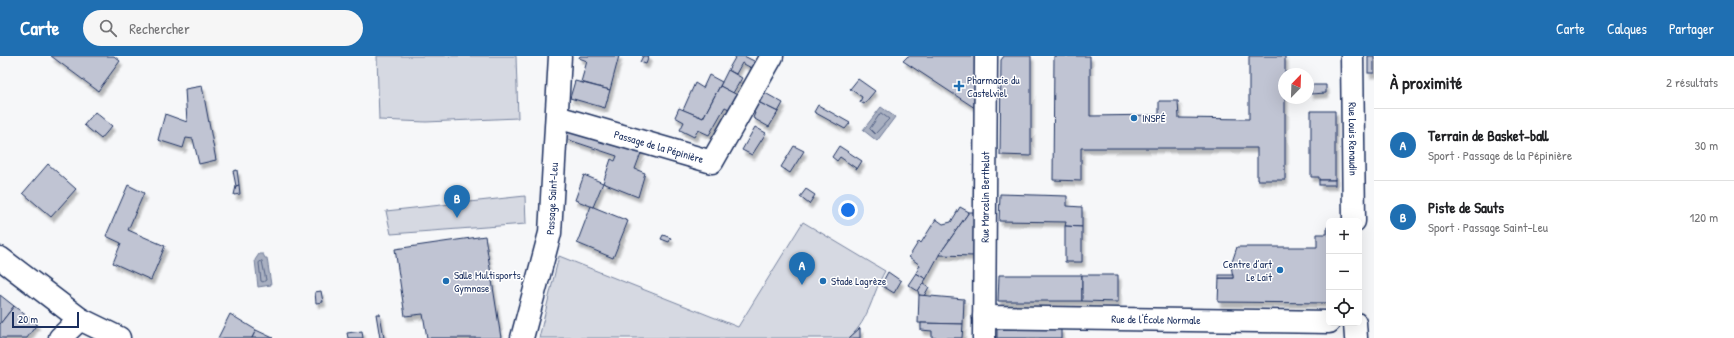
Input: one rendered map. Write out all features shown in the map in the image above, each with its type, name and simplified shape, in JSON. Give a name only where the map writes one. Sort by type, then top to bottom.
[{"type":"street","name":"Passage Saint-Leu","points":[[522,338],[550,233],[560,56]]},
{"type":"street","name":"Passage de la Pépinière","points":[[557,117],[712,162],[772,56]]},
{"type":"street","name":"Rue Marcelin Berthelot","points":[[984,328],[986,56]]},
{"type":"street","name":"Rue Louis Renaudin","points":[[1352,56],[1354,218]]},
{"type":"street","points":[[0,258],[80,319],[119,338]]},
{"type":"street","points":[[60,338],[80,319]]},
{"type":"street","name":"Rue de l'École Normale","points":[[984,328],[1326,322]]},
{"type":"street","points":[[1355,326],[1356,338]]},
{"type":"shaded area","points":[[377,56],[516,56],[518,118],[426,122],[379,120]]},
{"type":"shaded area","points":[[525,196],[526,224],[391,234],[386,211]]},
{"type":"shaded area","name":"Stade Lagrèze","points":[[803,222],[885,271],[862,323],[849,338],[539,338],[559,256],[738,327]]},
{"type":"water","points":[[881,107],[895,117],[877,141],[863,130]]},
{"type":"water","points":[[259,254],[263,254],[265,258],[267,258],[271,285],[258,287],[255,260]]},
{"type":"building","points":[[51,56],[114,56],[120,61],[98,91]]},
{"type":"building","points":[[580,56],[619,56],[610,90],[581,82],[587,61],[579,58]]},
{"type":"building","points":[[643,56],[649,56],[646,64],[640,62]]},
{"type":"building","points":[[736,56],[744,56],[762,65],[759,72],[742,63],[736,74],[728,70]]},
{"type":"building","name":"Pharmacie du Castelviel","points":[[908,56],[978,56],[978,110],[903,61]]},
{"type":"building","points":[[1004,56],[1031,56],[1031,156],[1000,155],[1001,60]]},
{"type":"building","name":"INSPÉ","points":[[1054,56],[1090,56],[1090,116],[1159,115],[1159,101],[1178,101],[1179,118],[1249,119],[1249,56],[1285,56],[1285,68],[1278,68],[1278,104],[1285,104],[1285,180],[1257,180],[1257,148],[1081,148],[1081,181],[1053,180]]},
{"type":"building","points":[[1368,56],[1374,56],[1374,73],[1368,73]]},
{"type":"building","points":[[728,70],[742,78],[733,93],[720,86]]},
{"type":"building","points":[[709,75],[722,82],[703,118],[683,110],[695,83],[703,88]]},
{"type":"building","points":[[858,79],[875,91],[864,104],[860,102],[862,97],[850,89]]},
{"type":"building","points":[[575,81],[610,90],[605,108],[570,98]]},
{"type":"building","points":[[1314,85],[1326,85],[1326,93],[1314,94]]},
{"type":"building","points":[[202,86],[216,160],[199,164],[193,139],[186,138],[183,148],[158,140],[165,114],[187,122],[185,89]]},
{"type":"building","points":[[720,86],[745,99],[739,108],[732,104],[729,109],[725,107],[709,135],[698,130],[694,137],[680,130],[684,122],[675,117],[679,108],[703,118]]},
{"type":"building","points":[[758,89],[783,103],[778,112],[752,99]]},
{"type":"building","points":[[752,99],[778,112],[769,127],[753,118],[755,113],[747,109]]},
{"type":"building","points":[[818,105],[850,123],[845,129],[814,112]]},
{"type":"building","points":[[1311,111],[1335,111],[1335,180],[1319,180],[1319,177],[1311,177]]},
{"type":"building","points":[[95,112],[112,126],[101,139],[84,125]]},
{"type":"building","points":[[566,123],[644,145],[635,169],[645,173],[638,197],[603,183],[611,159],[615,161],[617,156],[566,139]]},
{"type":"building","points":[[755,127],[766,133],[752,155],[742,150]]},
{"type":"building","points":[[794,146],[804,151],[790,173],[781,167]]},
{"type":"building","points":[[839,146],[862,161],[857,169],[840,157],[837,161],[832,157]]},
{"type":"building","points":[[48,164],[76,189],[51,217],[23,193]]},
{"type":"building","points":[[237,170],[239,185],[236,186],[233,171]]},
{"type":"building","points":[[584,175],[603,183],[593,207],[575,200]]},
{"type":"building","points":[[1319,180],[1335,180],[1335,185],[1319,185]]},
{"type":"building","points":[[128,185],[144,193],[128,230],[165,246],[151,280],[113,263],[121,243],[106,236]]},
{"type":"building","points":[[239,185],[240,194],[234,195],[236,186]]},
{"type":"building","points":[[806,189],[815,195],[809,204],[800,197]]},
{"type":"building","points":[[1000,194],[1067,196],[1067,206],[1082,207],[1082,227],[1065,226],[1066,222],[999,221]]},
{"type":"building","points":[[591,206],[628,221],[613,258],[577,243]]},
{"type":"building","points":[[960,207],[969,212],[939,255],[926,279],[916,273],[920,265],[909,257],[919,241],[921,243],[936,219],[943,224],[951,222]]},
{"type":"building","points":[[969,212],[976,212],[975,256],[939,255]]},
{"type":"building","points":[[1065,226],[1082,227],[1082,262],[1065,262]]},
{"type":"building","name":"Centre d’art Le Lait","points":[[1317,234],[1326,234],[1326,303],[1218,302],[1219,278],[1233,278],[1231,265],[1237,247],[1317,247]]},
{"type":"building","points":[[663,235],[671,238],[669,242],[661,239]]},
{"type":"building","name":"Salle Multisports, Gymnase","points":[[485,236],[501,338],[427,338],[423,314],[405,316],[395,249]]},
{"type":"building","points":[[888,272],[901,281],[894,293],[881,285]]},
{"type":"building","points":[[916,273],[926,279],[918,291],[908,285]]},
{"type":"building","points":[[999,275],[1082,275],[1082,301],[998,301]]},
{"type":"building","points":[[1082,275],[1118,275],[1118,302],[1082,301]]},
{"type":"building","points":[[1219,275],[1233,275],[1233,278],[1219,278]]},
{"type":"building","points":[[923,283],[929,287],[924,296],[919,295],[918,291]]},
{"type":"building","points":[[321,291],[323,302],[316,303],[315,292]]},
{"type":"building","points":[[0,295],[14,306],[0,324]]},
{"type":"building","points":[[919,295],[964,299],[963,324],[918,323]]},
{"type":"building","points":[[14,306],[37,324],[27,338],[0,338],[0,324]]},
{"type":"building","points":[[230,314],[256,330],[252,338],[218,338]]},
{"type":"building","points":[[376,314],[380,314],[384,338],[380,338]]},
{"type":"building","points":[[921,323],[963,324],[962,338],[932,338],[932,331],[921,330]]},
{"type":"building","points":[[860,328],[860,338],[849,338]]},
{"type":"building","points":[[997,329],[1061,329],[1061,338],[997,338]]},
{"type":"building","points":[[256,330],[273,338],[252,338]]},
{"type":"building","points":[[362,331],[363,338],[348,338],[347,333]]},
{"type":"place","name":"Pharmacie du Castelviel","points":[[959,86]]},
{"type":"place","name":"INSPÉ","points":[[1134,118]]},
{"type":"place","name":"Piste de Sauts","points":[[457,218]]},
{"type":"place","name":"Centre d’art Le Lait","points":[[1280,270]]},
{"type":"place","name":"Salle Multisports, Gymnase","points":[[446,281]]},
{"type":"place","name":"Stade Lagrèze","points":[[823,281]]},
{"type":"place","name":"Terrain de Basket-ball","points":[[802,285]]}]
